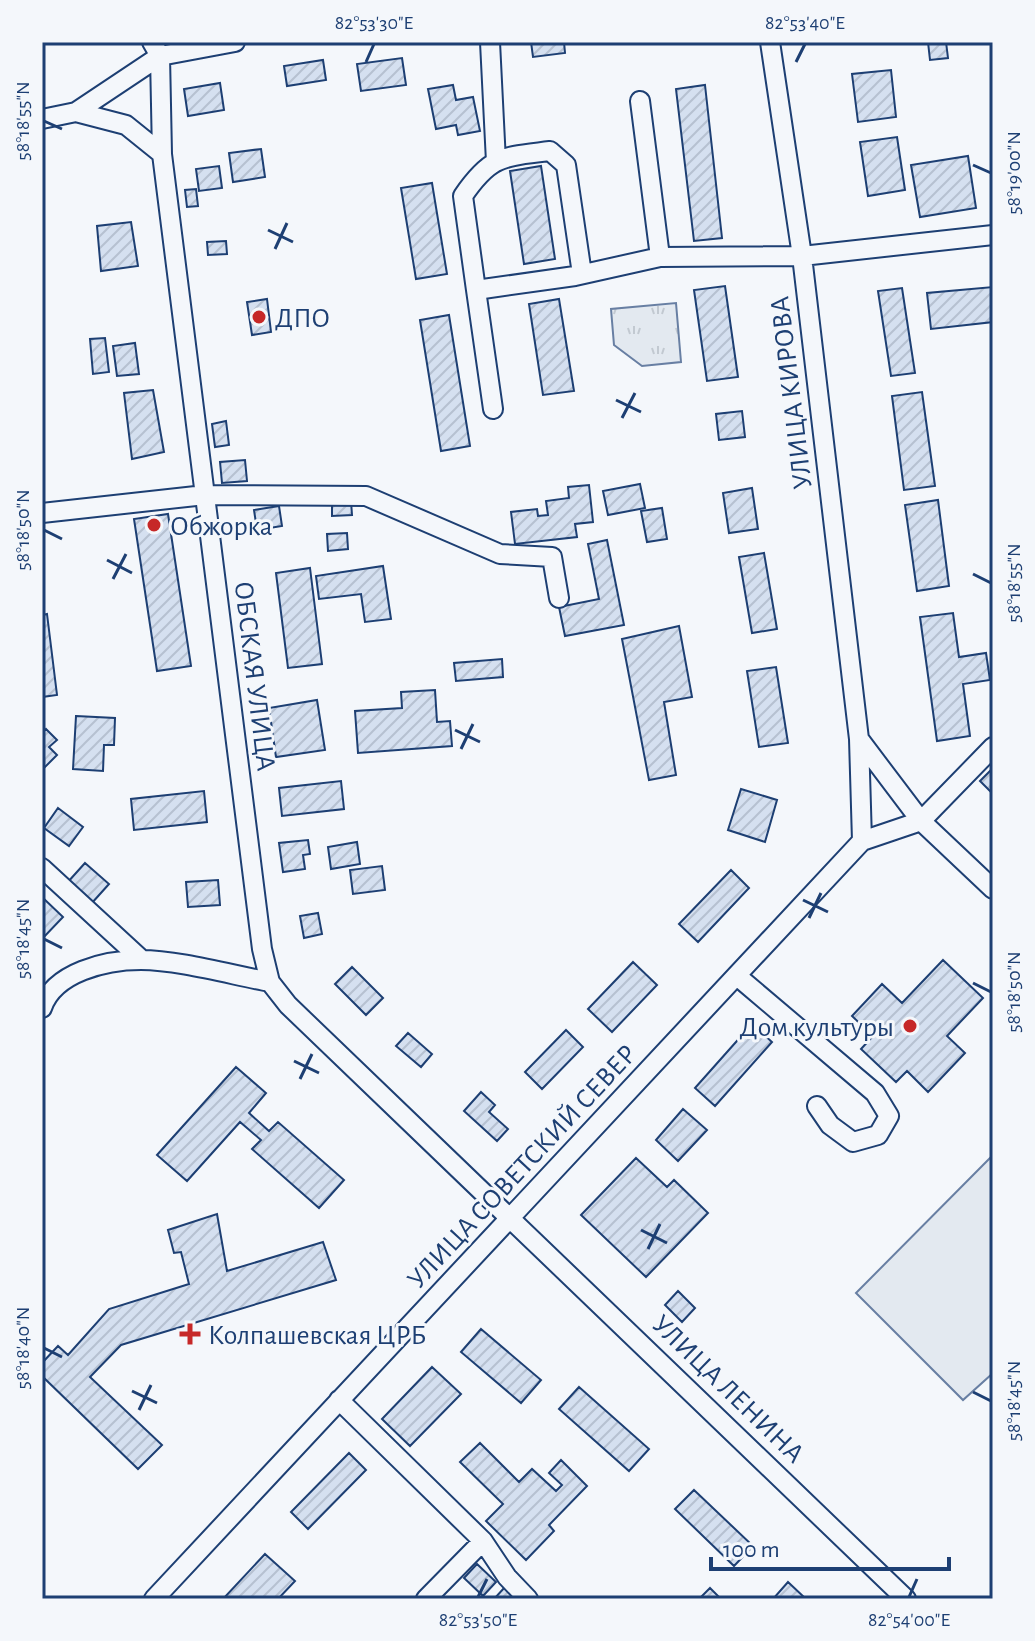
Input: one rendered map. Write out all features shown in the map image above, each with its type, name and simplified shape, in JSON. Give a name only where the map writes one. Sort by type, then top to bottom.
[{"type":"street","points":[[76,112],[156,49],[235,42]]},
{"type":"street","points":[[490,42],[496,162]]},
{"type":"street","name":"УЛИЦА КИРОВА","points":[[770,42],[802,256],[859,739],[862,841]]},
{"type":"street","name":"ОБСКАЯ УЛИЦА","points":[[156,49],[162,154],[262,949],[270,982],[288,1005],[512,1217]]},
{"type":"street","points":[[640,101],[660,257]]},
{"type":"street","points":[[42,119],[76,112],[126,125],[162,154]]},
{"type":"street","points":[[493,409],[463,196],[481,170],[506,157],[550,151],[566,165],[582,274]]},
{"type":"street","points":[[476,290],[582,274],[660,257],[802,256],[993,235]]},
{"type":"street","points":[[42,513],[205,495],[366,496],[500,554],[552,557],[559,598]]},
{"type":"street","points":[[859,739],[921,821],[993,889]]},
{"type":"street","points":[[862,841],[921,821],[993,747]]},
{"type":"street","name":"УЛИЦА СОВЕТСКИЙ СЕВЕР","points":[[154,1599],[862,841]]},
{"type":"street","points":[[42,868],[142,960]]},
{"type":"street","points":[[42,1008],[47,994],[84,969],[142,960],[270,982]]},
{"type":"street","points":[[737,976],[875,1093],[889,1116],[878,1135],[853,1142],[830,1125],[817,1106]]},
{"type":"street","name":"УЛИЦА ЛЕНИНА","points":[[512,1217],[906,1599]]},
{"type":"street","points":[[339,1400],[483,1541],[507,1577],[528,1599]]},
{"type":"street","points":[[426,1599],[483,1541]]},
{"type":"green space","points":[[676,303],[681,362],[642,366],[614,345],[611,309]]},
{"type":"green space","points":[[993,1155],[993,1373],[963,1400],[856,1293]]},
{"type":"building","points":[[531,42],[564,42],[565,53],[533,57]]},
{"type":"building","points":[[928,42],[946,42],[948,58],[930,60]]},
{"type":"building","points":[[402,58],[406,85],[361,91],[357,64]]},
{"type":"building","points":[[323,60],[326,80],[287,86],[284,66]]},
{"type":"building","points":[[891,70],[896,117],[858,122],[852,74]]},
{"type":"building","points":[[220,83],[224,110],[188,116],[184,89]]},
{"type":"building","points":[[453,85],[456,100],[473,97],[480,131],[458,135],[456,125],[436,129],[428,89]]},
{"type":"building","points":[[705,85],[722,238],[694,241],[676,89]]},
{"type":"building","points":[[897,137],[905,190],[868,196],[860,142]]},
{"type":"building","points":[[261,149],[265,177],[233,182],[229,153]]},
{"type":"building","points":[[968,156],[976,208],[920,217],[911,165]]},
{"type":"building","points":[[219,166],[222,188],[199,191],[196,169]]},
{"type":"building","points":[[541,166],[555,259],[524,264],[510,171]]},
{"type":"building","points":[[432,183],[447,274],[416,279],[401,188]]},
{"type":"building","points":[[196,189],[198,206],[187,207],[185,190]]},
{"type":"building","points":[[131,222],[138,266],[101,271],[97,226]]},
{"type":"building","points":[[226,241],[227,254],[208,255],[207,242]]},
{"type":"building","points":[[725,286],[738,377],[707,381],[694,290]]},
{"type":"building","points":[[993,287],[993,322],[931,329],[927,293]]},
{"type":"building","points":[[902,288],[915,373],[891,376],[878,291]]},
{"type":"building","name":"ДПО","points":[[267,299],[271,332],[252,335],[247,302]]},
{"type":"building","points":[[559,299],[574,391],[543,395],[529,304]]},
{"type":"building","points":[[449,315],[470,446],[441,451],[420,320]]},
{"type":"building","points":[[105,338],[109,372],[93,374],[90,339]]},
{"type":"building","points":[[135,343],[139,374],[117,376],[113,346]]},
{"type":"building","points":[[153,390],[164,452],[132,459],[124,393]]},
{"type":"building","points":[[922,392],[935,486],[904,490],[892,396]]},
{"type":"building","points":[[742,411],[745,437],[719,440],[716,414]]},
{"type":"building","points":[[226,421],[229,445],[215,447],[212,424]]},
{"type":"building","points":[[245,460],[247,481],[222,483],[220,462]]},
{"type":"building","points":[[640,484],[645,508],[608,515],[603,491]]},
{"type":"building","points":[[589,485],[593,522],[575,524],[577,537],[515,544],[511,512],[537,509],[538,516],[548,515],[546,501],[569,498],[568,487]]},
{"type":"building","points":[[752,488],[758,529],[729,533],[723,493]]},
{"type":"building","points":[[938,500],[949,586],[917,591],[905,505]]},
{"type":"building","points":[[351,501],[352,515],[332,516],[332,502]]},
{"type":"building","points":[[279,506],[282,526],[257,530],[254,510]]},
{"type":"building","points":[[662,508],[667,539],[647,542],[641,511]]},
{"type":"building","points":[[168,514],[191,666],[157,671],[134,519]]},
{"type":"building","points":[[347,533],[348,549],[328,551],[327,534]]},
{"type":"building","points":[[607,540],[624,625],[565,636],[559,607],[599,599],[588,544]]},
{"type":"building","points":[[764,553],[777,629],[752,633],[739,557]]},
{"type":"building","points":[[383,566],[391,619],[365,622],[361,594],[319,599],[316,576]]},
{"type":"building","points":[[310,568],[322,664],[288,668],[276,573]]},
{"type":"building","points":[[953,613],[959,657],[986,653],[990,680],[963,684],[970,736],[937,741],[920,617]]},
{"type":"building","points":[[47,614],[57,695],[42,697],[42,615]]},
{"type":"building","points":[[679,626],[692,697],[664,702],[676,775],[649,780],[622,639]]},
{"type":"building","points":[[502,659],[503,677],[456,681],[454,663]]},
{"type":"building","points":[[776,667],[788,743],[759,747],[747,671]]},
{"type":"building","points":[[435,690],[437,722],[450,721],[452,746],[358,753],[355,711],[402,708],[401,692]]},
{"type":"building","points":[[317,700],[325,750],[276,757],[269,708]]},
{"type":"building","points":[[76,716],[115,718],[114,745],[104,745],[103,771],[73,769]]},
{"type":"building","points":[[46,729],[57,740],[49,747],[57,755],[44,768],[42,733]]},
{"type":"building","points":[[993,768],[993,794],[980,781]]},
{"type":"building","points":[[341,781],[344,809],[282,816],[279,788]]},
{"type":"building","points":[[741,789],[777,800],[765,842],[728,830]]},
{"type":"building","points":[[204,791],[207,822],[134,830],[131,799]]},
{"type":"building","points":[[58,808],[83,827],[69,846],[44,828]]},
{"type":"building","points":[[308,840],[310,854],[303,855],[305,869],[283,872],[279,843]]},
{"type":"building","points":[[357,842],[360,864],[331,869],[328,847]]},
{"type":"building","points":[[85,863],[109,884],[91,904],[67,883]]},
{"type":"building","points":[[382,866],[385,890],[353,894],[350,870]]},
{"type":"building","points":[[731,870],[749,888],[698,942],[679,924]]},
{"type":"building","points":[[218,880],[220,905],[188,907],[186,882]]},
{"type":"building","points":[[42,897],[63,917],[42,939]]},
{"type":"building","points":[[318,913],[322,934],[304,938],[300,916]]},
{"type":"building","name":"Дом культуры","points":[[943,960],[983,998],[947,1036],[965,1053],[928,1092],[907,1071],[896,1082],[861,1049],[873,1036],[852,1016],[882,984],[902,1003]]},
{"type":"building","points":[[633,962],[657,985],[612,1032],[588,1009]]},
{"type":"building","points":[[352,967],[383,998],[366,1015],[335,984]]},
{"type":"building","points":[[752,1024],[772,1042],[715,1106],[695,1088]]},
{"type":"building","points":[[566,1030],[583,1047],[542,1089],[525,1072]]},
{"type":"building","points":[[408,1033],[432,1054],[421,1067],[396,1046]]},
{"type":"building","points":[[236,1067],[266,1093],[249,1113],[269,1131],[278,1122],[344,1180],[319,1208],[252,1149],[261,1140],[240,1122],[187,1181],[157,1155]]},
{"type":"building","points":[[481,1092],[495,1105],[489,1112],[508,1129],[497,1141],[464,1111]]},
{"type":"building","points":[[683,1109],[707,1130],[678,1161],[656,1140]]},
{"type":"building","points":[[636,1158],[667,1187],[674,1180],[708,1213],[646,1277],[581,1215]]},
{"type":"building","points":[[217,1214],[227,1271],[323,1242],[336,1280],[121,1345],[90,1377],[162,1445],[138,1469],[42,1376],[42,1363],[58,1346],[68,1355],[109,1309],[189,1284],[181,1252],[174,1253],[168,1230]]},
{"type":"building","points":[[678,1291],[695,1308],[682,1322],[665,1305]]},
{"type":"building","points":[[481,1329],[541,1380],[521,1403],[461,1352]]},
{"type":"building","points":[[432,1367],[461,1394],[410,1446],[382,1419]]},
{"type":"building","points":[[579,1387],[649,1449],[629,1471],[559,1409]]},
{"type":"building","points":[[480,1443],[519,1482],[532,1469],[556,1491],[562,1485],[549,1473],[561,1460],[587,1486],[549,1525],[554,1531],[526,1560],[486,1521],[503,1504],[460,1462]]},
{"type":"building","points":[[349,1453],[366,1470],[308,1529],[291,1512]]},
{"type":"building","points":[[694,1490],[753,1546],[734,1566],[675,1509]]},
{"type":"building","points":[[265,1554],[295,1581],[278,1599],[223,1599]]},
{"type":"building","points":[[477,1564],[496,1582],[483,1596],[464,1578]]},
{"type":"building","points":[[788,1582],[806,1599],[773,1599]]},
{"type":"building","points":[[505,1587],[517,1599],[494,1599]]},
{"type":"building","points":[[710,1588],[721,1599],[699,1599]]},
{"type":"place","name":"ДПО","points":[[259,317]]},
{"type":"place","name":"Обжорка","points":[[154,525]]},
{"type":"place","name":"Дом культуры","points":[[910,1026]]},
{"type":"place","name":"Колпашевская ЦРБ","points":[[190,1334]]}]
